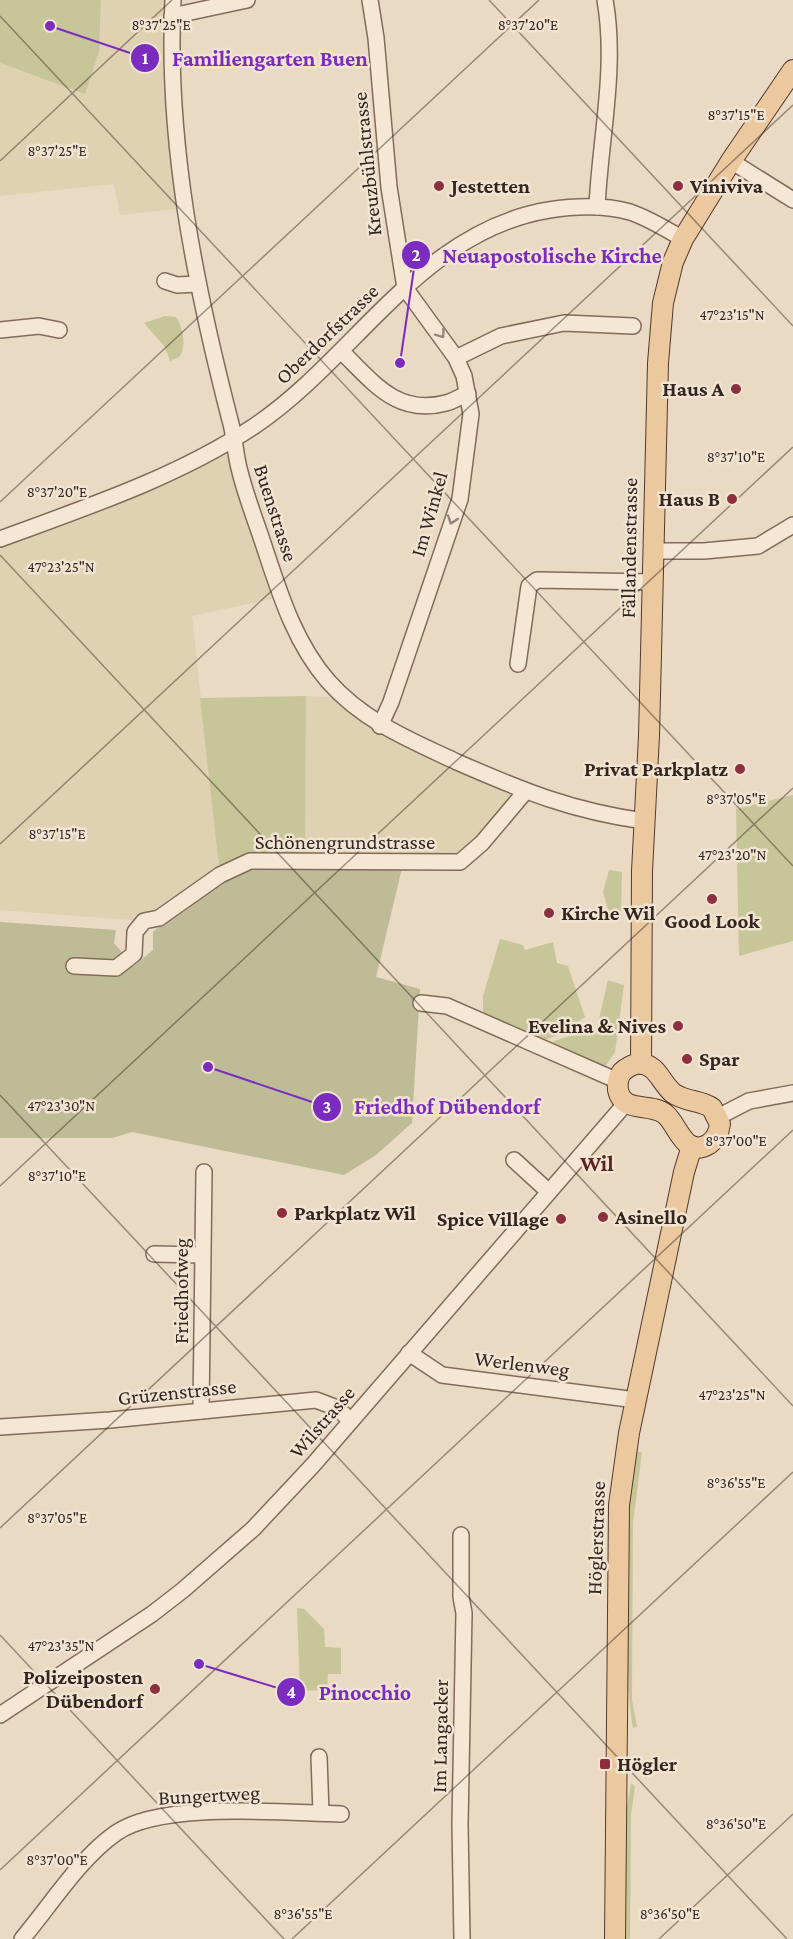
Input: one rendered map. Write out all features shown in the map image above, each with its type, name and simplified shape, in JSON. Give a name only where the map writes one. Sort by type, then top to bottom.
[{"type":"main road","name":"Fällandenstrasse","points":[[641,1064],[649,985],[644,821],[649,736],[660,322],[673,262],[683,239],[730,161],[793,70]]},
{"type":"main road","points":[[641,1064],[654,1069],[676,1096],[708,1105],[718,1117],[719,1129],[714,1140],[705,1146],[692,1146],[679,1136],[664,1113],[653,1108],[635,1107],[626,1103],[619,1092],[618,1081],[628,1067],[641,1064]]},
{"type":"main road","name":"Höglerstrasse","points":[[615,1939],[619,1704],[618,1527],[623,1464],[684,1172],[692,1146]]},
{"type":"street","name":"Buenstrasse","points":[[173,0],[180,171],[198,284],[234,438],[239,471],[281,597],[298,637],[328,682],[344,698],[380,726],[525,792],[568,807],[644,821]]},
{"type":"street","points":[[172,16],[247,0]]},
{"type":"street","name":"Kreuzbühlstrasse","points":[[370,0],[376,38],[389,187],[405,288]]},
{"type":"street","points":[[597,207],[609,72],[609,22],[606,0]]},
{"type":"street","points":[[730,161],[793,200]]},
{"type":"street","name":"Oberdorfstrasse","points":[[0,539],[141,486],[234,438],[282,406],[342,352],[405,288],[448,251],[498,224],[537,212],[597,207],[631,213],[683,239]]},
{"type":"street","points":[[165,282],[177,285],[198,284]]},
{"type":"street","name":"Im Winkel","points":[[380,726],[391,702],[460,499],[471,414],[468,394],[456,358],[443,336],[405,288]]},
{"type":"street","points":[[456,358],[501,336],[564,322],[633,326]]},
{"type":"street","points":[[0,330],[39,326],[59,330]]},
{"type":"street","points":[[342,352],[393,400],[412,405],[435,405],[449,403],[468,394]]},
{"type":"street","points":[[653,551],[704,551],[758,546],[793,525]]},
{"type":"street","points":[[518,664],[529,586],[537,580],[652,582]]},
{"type":"street","name":"Schönengrundstrasse","points":[[74,966],[116,968],[134,954],[135,932],[144,921],[159,918],[220,875],[250,861],[460,862],[482,843],[525,792]]},
{"type":"street","points":[[421,1003],[447,1006],[618,1081]]},
{"type":"street","points":[[718,1117],[749,1101],[793,1093]]},
{"type":"street","name":"Wilstrasse","points":[[0,1715],[152,1614],[216,1563],[284,1498],[626,1103]]},
{"type":"street","points":[[514,1160],[549,1192]]},
{"type":"street","name":"Friedhofweg","points":[[201,1411],[204,1172]]},
{"type":"street","points":[[154,1254],[202,1255]]},
{"type":"street","name":"Werlenweg","points":[[409,1353],[441,1375],[636,1400]]},
{"type":"street","name":"Grüzenstrasse","points":[[0,1427],[316,1400],[337,1408],[351,1421]]},
{"type":"street","name":"Im Langacker","points":[[461,1534],[460,1597],[464,1613],[460,1824],[462,1939]]},
{"type":"street","points":[[319,1757],[321,1814]]},
{"type":"street","name":"Bungertweg","points":[[22,1939],[91,1856],[117,1832],[134,1824],[169,1814],[341,1814]]},
{"type":"shaded area","points":[[101,0],[173,0],[185,208],[120,215],[114,184],[0,196],[0,63],[85,93],[99,52]]},
{"type":"shaded area","points":[[234,438],[281,597],[192,616],[220,875],[144,921],[0,910],[0,541]]},
{"type":"shaded area","points":[[306,696],[344,698],[525,792],[460,862],[305,861]]},
{"type":"green space","points":[[0,0],[101,0],[99,52],[85,94],[0,63]]},
{"type":"green space","points":[[165,316],[176,317],[183,337],[183,349],[179,357],[170,361],[165,347],[144,323]]},
{"type":"green space","points":[[306,696],[305,861],[220,875],[200,698]]},
{"type":"green space","points":[[793,795],[793,941],[739,956],[736,809]]},
{"type":"green space","points":[[254,866],[402,868],[376,977],[420,989],[412,1123],[376,1155],[344,1175],[132,1132],[112,1138],[0,1138],[0,922],[116,930],[114,943],[134,966],[153,950],[153,932],[165,922],[213,886]]},
{"type":"green space","points":[[609,870],[622,872],[621,913],[610,917],[603,892]]},
{"type":"green space","points":[[500,939],[523,945],[525,950],[553,942],[557,963],[568,966],[585,1017],[561,1034],[541,1041],[483,1016],[483,996]]},
{"type":"green space","points":[[608,980],[624,985],[615,1052],[604,1068],[546,1044],[587,1030],[596,1032]]},
{"type":"green space","points":[[636,1452],[642,1452],[633,1522],[632,1700],[637,1727],[633,1728],[628,1678],[627,1583],[629,1517]]},
{"type":"green space","points":[[297,1608],[304,1609],[324,1629],[325,1647],[341,1648],[341,1674],[328,1674],[327,1690],[300,1691]]},
{"type":"green space","points":[[631,1783],[635,1787],[631,1815],[630,1939],[625,1939],[627,1808]]},
{"type":"place","name":"Familiengarten Buen","points":[[50,26]]},
{"type":"place","name":"Jestetten","points":[[439,186]]},
{"type":"place","name":"Viniviva","points":[[678,186]]},
{"type":"place","name":"Neuapostolische Kirche","points":[[400,363]]},
{"type":"place","name":"Haus A","points":[[736,389]]},
{"type":"place","name":"Haus B","points":[[732,499]]},
{"type":"place","name":"Privat Parkplatz","points":[[740,769]]},
{"type":"place","name":"Good Look","points":[[712,899]]},
{"type":"place","name":"Kirche Wil","points":[[549,913]]},
{"type":"place","name":"Evelina & Nives","points":[[678,1026]]},
{"type":"place","name":"Spar","points":[[687,1059]]},
{"type":"place","name":"Friedhof Dübendorf","points":[[208,1067]]},
{"type":"place","name":"Parkplatz Wil","points":[[282,1213]]},
{"type":"place","name":"Asinello","points":[[603,1217]]},
{"type":"place","name":"Spice Village","points":[[561,1219]]},
{"type":"place","name":"Pinocchio","points":[[199,1664]]},
{"type":"place","name":"Polizeiposten Dübendorf","points":[[155,1689]]},
{"type":"place","name":"Högler","points":[[605,1764]]},
{"type":"district","name":"Wil","points":[[597,1163]]}]
